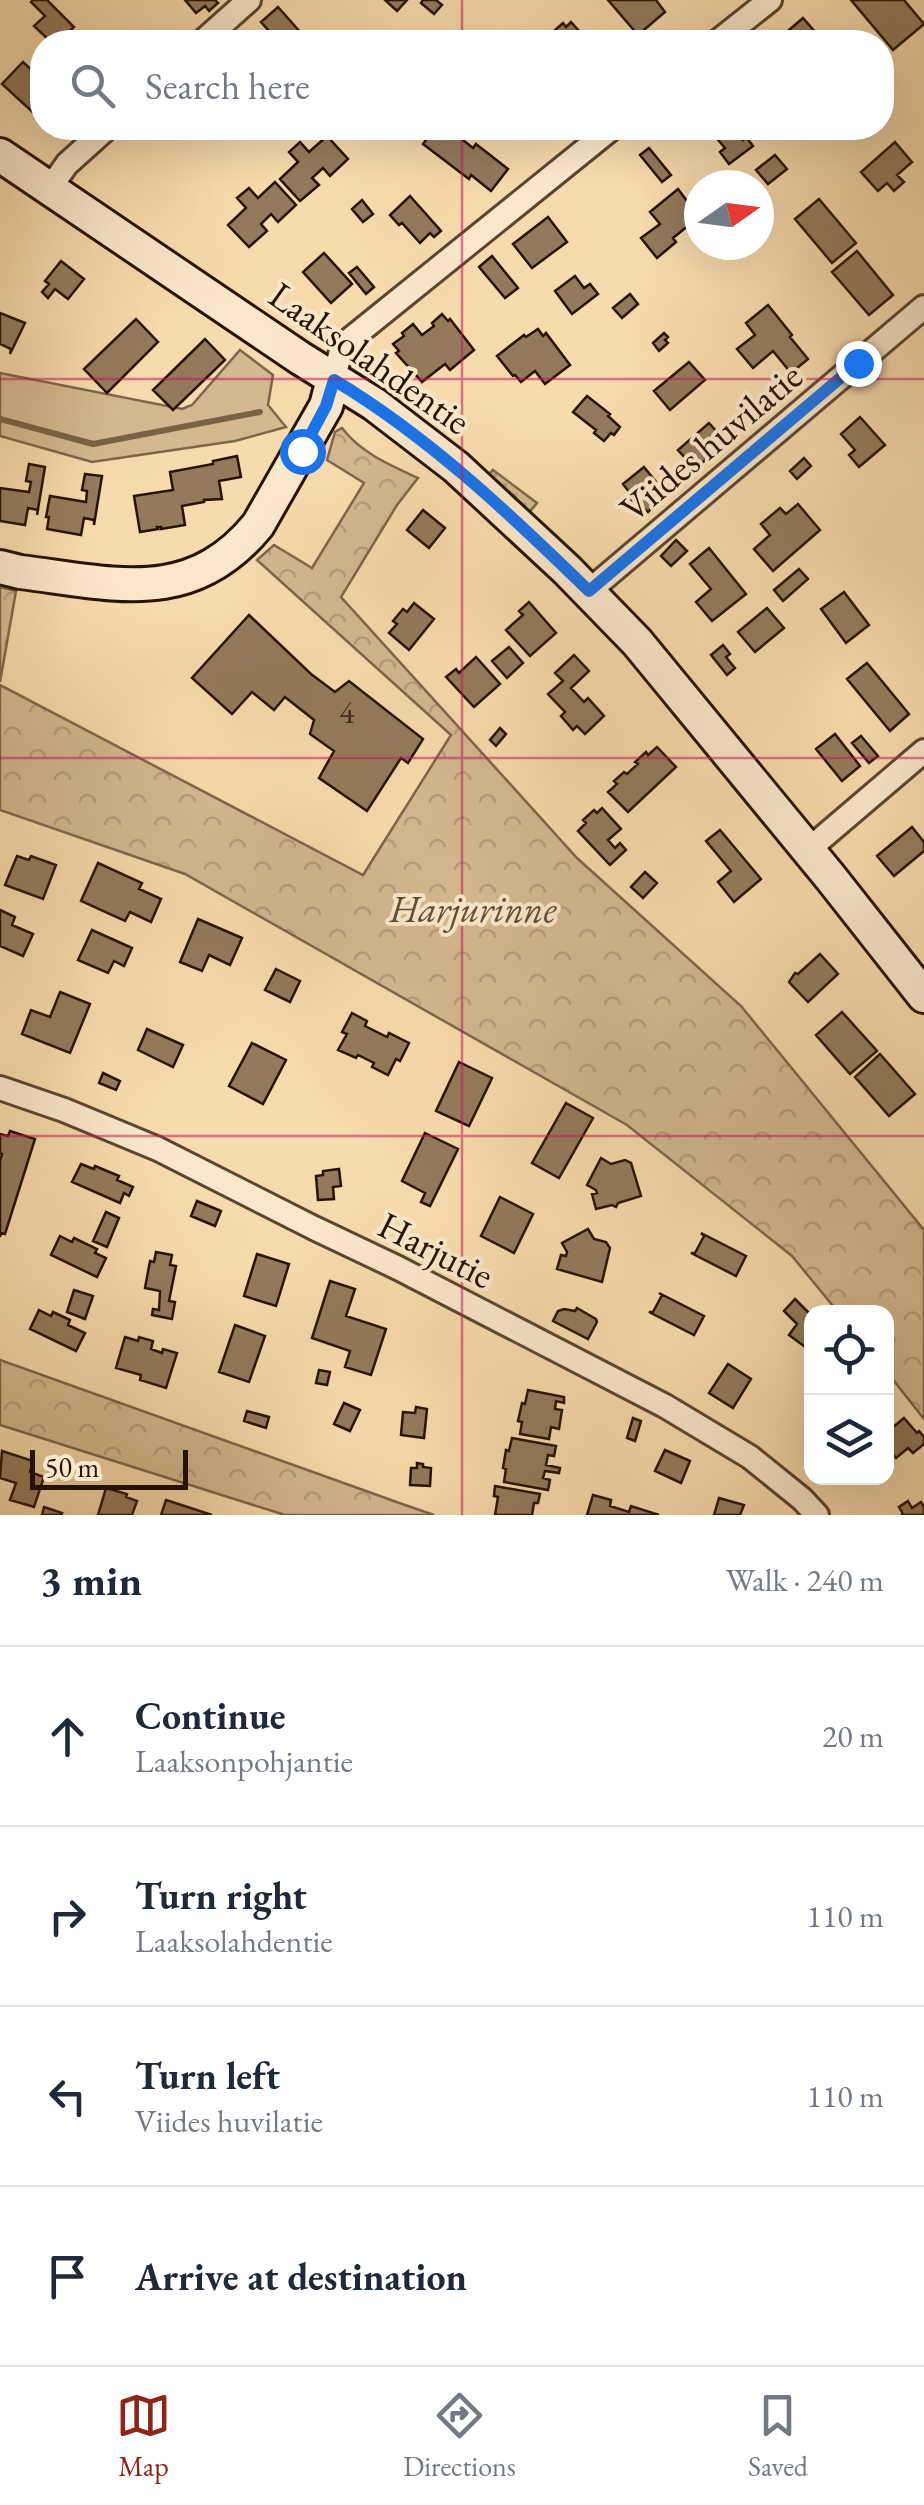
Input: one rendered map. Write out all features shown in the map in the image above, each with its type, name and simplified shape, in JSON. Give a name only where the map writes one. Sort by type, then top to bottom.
[{"type":"street","points":[[215,30],[249,0]]},
{"type":"street","points":[[732,30],[770,0]]},
{"type":"street","points":[[50,188],[67,164],[93,140]]},
{"type":"street","points":[[0,568],[141,586],[182,579],[221,560],[258,525],[326,406],[340,355],[348,341],[597,140]]},
{"type":"street","name":"Laaksolahdentie","points":[[0,155],[374,404],[456,466],[589,591],[636,642],[924,996]]},
{"type":"street","name":"Viides huvilatie","points":[[589,591],[924,307]]},
{"type":"street","points":[[808,850],[924,751]]},
{"type":"street","name":"Harjutie","points":[[0,1088],[158,1149],[666,1406],[759,1464],[817,1515]]},
{"type":"green space","points":[[240,350],[273,375],[268,405],[286,427],[235,441],[92,462],[0,436],[0,373],[182,409],[192,405]]},
{"type":"green space","name":"Harjurinne","points":[[342,428],[367,451],[418,478],[341,597],[577,858],[741,1006],[924,1230],[924,1419],[894,1381],[894,1305],[832,1305],[792,1256],[627,1125],[185,874],[0,810],[0,685],[363,875],[451,735],[257,560],[274,545],[312,568],[364,483],[327,460],[335,432]]},
{"type":"green space","points":[[493,470],[537,503],[527,515],[485,478]]},
{"type":"green space","points":[[0,587],[16,591],[0,682]]},
{"type":"green space","points":[[0,1360],[434,1515],[285,1515],[0,1425]]},
{"type":"building","points":[[47,0],[74,27],[38,30],[34,26],[45,16],[31,2]]},
{"type":"building","points":[[185,0],[218,3],[209,11],[205,6],[196,13]]},
{"type":"building","points":[[385,0],[407,0],[397,11]]},
{"type":"building","points":[[436,0],[442,5],[434,14],[421,3]]},
{"type":"building","points":[[608,0],[656,0],[665,12],[644,30],[634,30]]},
{"type":"building","points":[[851,0],[904,0],[924,24],[894,49],[894,30],[876,30]]},
{"type":"building","points":[[278,7],[298,30],[268,30],[261,22]]},
{"type":"building","points":[[803,18],[814,30],[789,30]]},
{"type":"building","points":[[571,22],[578,30],[555,30],[563,23],[566,27]]},
{"type":"building","points":[[23,62],[30,69],[30,110],[2,84]]},
{"type":"building","points":[[322,140],[331,140],[348,159],[330,176],[323,168],[312,178],[319,185],[300,201],[280,179],[298,162],[289,152],[300,142],[309,152]]},
{"type":"building","points":[[426,140],[463,140],[473,148],[476,144],[508,169],[491,191],[423,144]]},
{"type":"building","points":[[718,140],[748,140],[753,146],[729,164],[720,152],[725,148]]},
{"type":"building","points":[[895,142],[912,162],[897,175],[904,182],[894,191],[887,183],[878,191],[861,172]]},
{"type":"building","points":[[649,148],[671,175],[662,182],[640,155]]},
{"type":"building","points":[[775,155],[787,169],[774,179],[774,170],[756,170]]},
{"type":"building","points":[[275,182],[296,205],[278,222],[271,214],[261,224],[267,231],[249,247],[228,225],[246,208],[237,198],[249,188],[258,198]]},
{"type":"building","points":[[678,189],[684,197],[684,229],[657,258],[641,238],[660,224],[650,212]]},
{"type":"building","points":[[410,196],[441,231],[434,237],[430,233],[420,243],[390,215]]},
{"type":"building","points":[[819,199],[856,243],[832,263],[795,219]]},
{"type":"building","points":[[362,200],[373,214],[363,222],[352,209]]},
{"type":"building","points":[[548,217],[567,242],[532,268],[513,244]]},
{"type":"building","points":[[857,251],[893,295],[869,315],[832,272]]},
{"type":"building","points":[[324,253],[352,284],[331,303],[303,272]]},
{"type":"building","points":[[492,256],[518,288],[505,298],[479,267]]},
{"type":"building","points":[[61,261],[84,279],[68,299],[55,289],[48,298],[42,292],[49,284],[45,281]]},
{"type":"building","points":[[357,267],[374,287],[366,294],[349,273]]},
{"type":"building","points":[[575,276],[584,288],[590,284],[598,294],[572,314],[555,291]]},
{"type":"building","points":[[630,294],[638,304],[622,318],[613,308]]},
{"type":"building","points":[[768,305],[808,359],[791,373],[773,351],[753,368],[737,349],[755,335],[746,323]]},
{"type":"building","points":[[0,313],[25,323],[10,354],[11,349],[0,344]]},
{"type":"building","points":[[442,314],[474,350],[450,370],[445,364],[422,382],[396,353],[399,351],[393,344],[413,324],[422,335]]},
{"type":"building","points":[[136,319],[158,342],[107,393],[84,369]]},
{"type":"building","points":[[538,329],[543,336],[546,333],[570,365],[545,384],[535,371],[521,382],[497,356]]},
{"type":"building","points":[[664,333],[668,343],[659,351],[653,343]]},
{"type":"building","points":[[205,339],[225,360],[173,410],[153,390]]},
{"type":"building","points":[[689,362],[705,380],[670,410],[654,391]]},
{"type":"building","points":[[587,396],[620,427],[604,441],[573,412]]},
{"type":"building","points":[[860,417],[885,445],[859,467],[849,455],[855,450],[841,434]]},
{"type":"building","points":[[709,423],[726,442],[695,469],[678,450]]},
{"type":"building","points":[[237,456],[241,477],[219,481],[222,499],[182,506],[185,525],[140,532],[134,496],[173,490],[170,472]]},
{"type":"building","points":[[804,458],[811,466],[797,479],[790,471]]},
{"type":"building","points":[[29,464],[45,467],[38,510],[28,508],[25,525],[0,521],[0,488],[29,492]]},
{"type":"building","points":[[644,467],[665,493],[648,512],[640,505],[636,508],[623,484]]},
{"type":"building","points":[[85,474],[102,476],[94,525],[94,520],[84,518],[81,535],[47,529],[50,496],[86,502],[87,491],[82,490]]},
{"type":"building","points":[[798,504],[820,530],[773,571],[754,549],[770,535],[761,524],[780,508],[786,514]]},
{"type":"building","points":[[423,510],[445,528],[429,548],[407,530]]},
{"type":"building","points":[[676,540],[687,551],[671,566],[661,556]]},
{"type":"building","points":[[709,548],[746,594],[712,621],[696,602],[711,589],[690,564]]},
{"type":"building","points":[[799,569],[808,579],[783,601],[774,590]]},
{"type":"building","points":[[844,592],[869,625],[846,643],[821,609]]},
{"type":"building","points":[[529,602],[556,633],[530,656],[506,630],[523,615],[519,611]]},
{"type":"building","points":[[414,603],[434,619],[409,650],[389,633],[403,609],[407,612]]},
{"type":"building","points":[[767,608],[784,628],[755,652],[738,632]]},
{"type":"building","points":[[249,615],[335,692],[349,681],[423,739],[408,763],[401,758],[367,811],[319,778],[334,751],[310,734],[314,720],[285,697],[274,710],[252,692],[232,714],[192,678]]},
{"type":"building","points":[[723,645],[735,668],[727,675],[711,655]]},
{"type":"building","points":[[509,647],[523,663],[507,678],[492,661]]},
{"type":"building","points":[[574,655],[589,671],[571,688],[584,702],[588,698],[604,716],[585,734],[577,726],[573,730],[561,716],[565,712],[548,694],[563,681],[555,673]]},
{"type":"building","points":[[476,657],[500,684],[474,707],[446,677],[456,669],[459,673]]},
{"type":"building","points":[[867,663],[909,714],[890,731],[847,679]]},
{"type":"building","points":[[500,728],[506,734],[496,746],[490,740]]},
{"type":"building","points":[[835,734],[860,766],[842,781],[816,749]]},
{"type":"building","points":[[861,736],[878,756],[869,763],[852,743]]},
{"type":"building","points":[[657,747],[676,767],[628,812],[608,792],[617,784],[614,781]]},
{"type":"building","points":[[602,808],[621,829],[608,840],[615,848],[620,843],[626,850],[610,865],[578,831],[586,823],[583,820]]},
{"type":"building","points":[[912,827],[924,842],[924,851],[894,876],[877,856]]},
{"type":"building","points":[[720,830],[761,879],[734,902],[718,882],[731,871],[706,841]]},
{"type":"building","points":[[17,856],[29,860],[31,856],[56,865],[43,899],[5,885]]},
{"type":"building","points":[[98,863],[142,883],[139,889],[161,899],[151,922],[130,912],[125,921],[81,901]]},
{"type":"building","points":[[645,872],[657,883],[643,898],[631,887]]},
{"type":"building","points":[[0,910],[15,917],[12,925],[33,934],[23,956],[0,946]]},
{"type":"building","points":[[198,919],[242,938],[230,965],[209,955],[202,971],[180,962]]},
{"type":"building","points":[[92,930],[132,948],[124,966],[114,961],[108,973],[78,960]]},
{"type":"building","points":[[820,954],[838,974],[808,1002],[789,982]]},
{"type":"building","points":[[276,969],[300,981],[290,1002],[265,990]]},
{"type":"building","points":[[60,992],[90,1004],[70,1053],[22,1034],[31,1010],[50,1017]]},
{"type":"building","points":[[842,1012],[877,1051],[850,1074],[816,1035]]},
{"type":"building","points":[[352,1013],[367,1021],[365,1026],[409,1043],[388,1075],[358,1055],[356,1058],[338,1050]]},
{"type":"building","points":[[147,1029],[183,1045],[173,1067],[138,1050]]},
{"type":"building","points":[[252,1043],[286,1060],[263,1104],[229,1086]]},
{"type":"building","points":[[880,1054],[915,1094],[889,1116],[855,1077]]},
{"type":"building","points":[[459,1062],[492,1078],[469,1126],[436,1111]]},
{"type":"building","points":[[103,1073],[120,1081],[116,1090],[99,1083]]},
{"type":"building","points":[[566,1103],[593,1118],[559,1178],[532,1163]]},
{"type":"building","points":[[10,1131],[35,1139],[5,1234],[0,1237],[0,1134],[8,1136]]},
{"type":"building","points":[[425,1133],[458,1149],[430,1206],[421,1202],[425,1193],[402,1181]]},
{"type":"building","points":[[601,1158],[611,1164],[625,1160],[631,1163],[641,1196],[616,1207],[596,1209],[592,1194],[596,1190],[587,1185]]},
{"type":"building","points":[[81,1164],[119,1176],[117,1180],[133,1187],[129,1196],[124,1193],[120,1203],[72,1182]]},
{"type":"building","points":[[339,1169],[341,1186],[333,1187],[334,1199],[318,1200],[316,1176]]},
{"type":"building","points":[[500,1197],[533,1214],[514,1253],[481,1236]]},
{"type":"building","points":[[197,1201],[221,1211],[215,1226],[191,1216]]},
{"type":"building","points":[[106,1212],[119,1218],[107,1247],[93,1241]]},
{"type":"building","points":[[588,1229],[594,1239],[606,1242],[610,1248],[602,1282],[557,1269],[561,1255],[566,1256],[567,1252],[562,1243]]},
{"type":"building","points":[[701,1233],[746,1256],[736,1276],[691,1253],[695,1253],[704,1236]]},
{"type":"building","points":[[60,1236],[97,1249],[95,1253],[106,1258],[97,1277],[51,1255]]},
{"type":"building","points":[[156,1252],[172,1255],[170,1265],[176,1266],[169,1301],[175,1302],[172,1319],[152,1315],[153,1309],[159,1310],[160,1291],[145,1288],[150,1261],[154,1262]]},
{"type":"building","points":[[257,1254],[289,1264],[276,1306],[244,1296]]},
{"type":"building","points":[[330,1281],[355,1289],[346,1316],[386,1329],[371,1375],[345,1367],[350,1351],[312,1338]]},
{"type":"building","points":[[74,1290],[93,1296],[85,1319],[67,1312]]},
{"type":"building","points":[[659,1293],[704,1316],[694,1335],[649,1312],[653,1312],[662,1295]]},
{"type":"building","points":[[795,1299],[804,1308],[804,1346],[789,1335],[797,1324],[784,1311]]},
{"type":"building","points":[[577,1308],[596,1319],[588,1339],[553,1321],[558,1311]]},
{"type":"building","points":[[39,1310],[70,1320],[68,1325],[85,1333],[76,1351],[30,1329]]},
{"type":"building","points":[[235,1325],[265,1336],[249,1382],[219,1372]]},
{"type":"building","points":[[125,1337],[153,1341],[151,1349],[162,1353],[163,1349],[177,1353],[166,1388],[116,1368]]},
{"type":"building","points":[[728,1364],[751,1379],[733,1408],[709,1393]]},
{"type":"building","points":[[319,1370],[330,1372],[327,1385],[316,1383]]},
{"type":"building","points":[[528,1390],[564,1397],[564,1403],[556,1401],[555,1409],[562,1410],[559,1429],[551,1427],[549,1439],[520,1434],[522,1422],[518,1421]]},
{"type":"building","points":[[344,1403],[360,1410],[350,1431],[334,1424]]},
{"type":"building","points":[[416,1407],[427,1409],[424,1438],[401,1435],[403,1412],[415,1413]]},
{"type":"building","points":[[247,1411],[269,1417],[266,1428],[244,1421]]},
{"type":"building","points":[[633,1418],[641,1421],[635,1441],[627,1438]]},
{"type":"building","points":[[904,1418],[924,1437],[924,1444],[913,1453],[908,1448],[896,1458],[894,1426]]},
{"type":"building","points":[[512,1438],[556,1446],[546,1465],[560,1468],[559,1473],[545,1471],[543,1478],[550,1480],[548,1490],[504,1482],[506,1450],[509,1451]]},
{"type":"building","points":[[665,1450],[690,1461],[681,1483],[655,1471]]},
{"type":"building","points":[[2,1451],[33,1461],[30,1472],[44,1477],[34,1507],[10,1500],[16,1483],[0,1478]]},
{"type":"building","points":[[417,1463],[431,1468],[430,1486],[410,1485],[411,1468],[417,1468]]},
{"type":"building","points":[[495,1486],[540,1494],[532,1515],[495,1515]]},
{"type":"building","points":[[106,1488],[137,1501],[132,1515],[98,1515]]},
{"type":"building","points":[[593,1495],[611,1500],[610,1506],[629,1512],[631,1506],[659,1515],[587,1515]]},
{"type":"building","points":[[719,1498],[744,1505],[740,1515],[714,1515]]},
{"type":"building","points":[[166,1500],[212,1515],[161,1515]]},
{"type":"building","points":[[908,1501],[912,1508],[921,1502],[924,1515],[901,1515],[899,1507]]},
{"type":"building","points":[[44,1507],[62,1513],[42,1515]]},
{"type":"waterway","points":[[0,419],[93,444],[260,412]]},
{"type":"route","points":[[302,451],[326,406],[334,380],[374,404],[456,466],[589,591],[858,363]]}]
